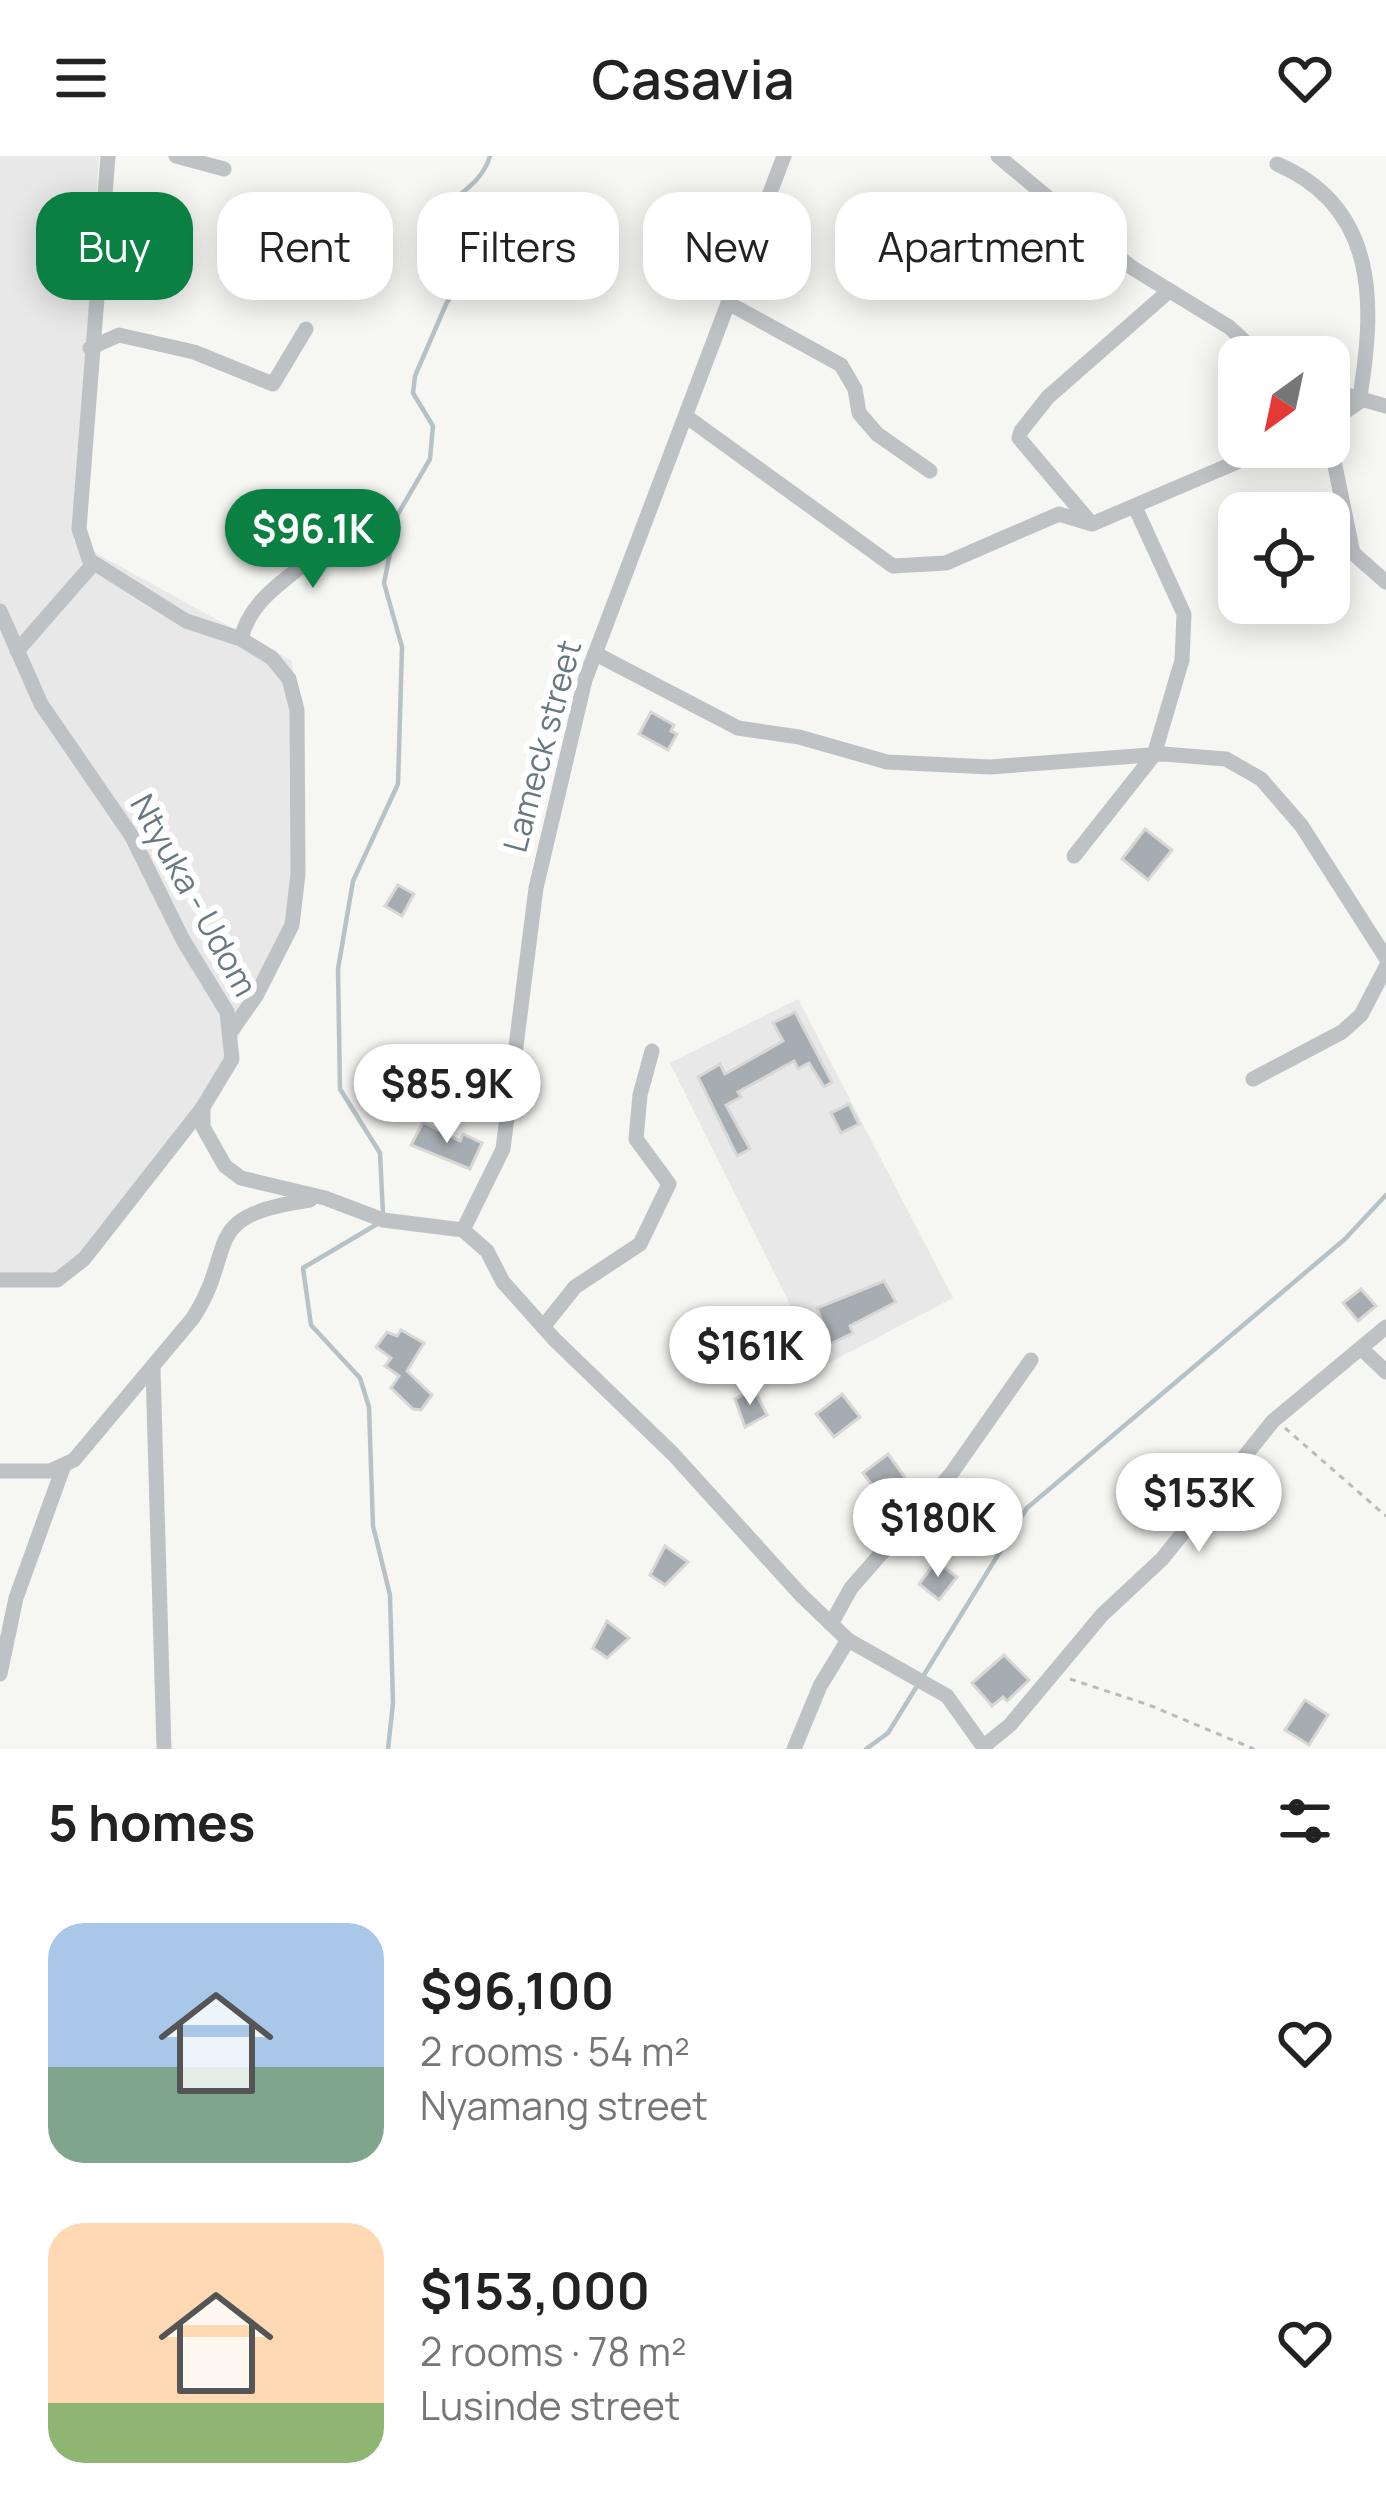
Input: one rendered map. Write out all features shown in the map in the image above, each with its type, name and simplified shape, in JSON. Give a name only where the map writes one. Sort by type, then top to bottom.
[{"type":"street","points":[[91,565],[79,529],[108,156]]},
{"type":"street","points":[[176,156],[224,169]]},
{"type":"street","name":"Lameck street","points":[[464,1230],[503,1149],[536,888],[573,724],[784,156]]},
{"type":"street","points":[[998,156],[1131,267],[1239,336]]},
{"type":"street","points":[[1277,164],[1313,179],[1347,226],[1367,273],[1370,340],[1359,402],[1350,408]]},
{"type":"street","points":[[1091,524],[1019,438],[1021,431],[1048,397],[1168,291]]},
{"type":"street","points":[[728,303],[841,365],[855,389],[859,413],[877,434],[930,471]]},
{"type":"street","points":[[90,348],[119,335],[194,352],[273,384],[306,329]]},
{"type":"street","points":[[1350,398],[1386,406]]},
{"type":"street","points":[[687,417],[893,566],[946,563],[1059,514],[1091,524],[1224,468]]},
{"type":"street","points":[[1335,468],[1353,553],[1386,582]]},
{"type":"street","points":[[1074,856],[1154,755],[1182,660],[1184,614],[1136,507]]},
{"type":"street","points":[[241,639],[249,613],[322,553],[343,526]]},
{"type":"street","points":[[17,650],[91,565],[102,565],[186,622],[241,639],[272,658],[289,679],[297,710],[298,874],[292,925],[280,954],[232,1030]]},
{"type":"street","name":"Ntyuka - Udom","points":[[0,611],[67,746],[131,835],[183,940],[219,995],[232,1030],[232,1059],[203,1107],[84,1258],[57,1280],[0,1280]]},
{"type":"street","points":[[596,654],[737,728],[799,737],[887,762],[990,766],[1154,755],[1226,759],[1261,779],[1301,825],[1386,962],[1361,1015],[1342,1032],[1253,1078]]},
{"type":"street","points":[[543,1327],[575,1286],[640,1244],[669,1184],[637,1139],[640,1095],[652,1051]]},
{"type":"street","points":[[203,1107],[203,1127],[225,1166],[267,1186],[325,1198],[383,1220],[464,1230],[487,1251],[503,1282],[543,1327],[673,1454],[831,1624],[848,1640],[946,1696],[984,1748],[1223,1490],[1274,1421],[1386,1327]]},
{"type":"street","points":[[0,1674],[16,1598],[63,1468],[95,1441],[206,1298],[220,1244],[232,1228],[276,1205],[325,1198]]},
{"type":"street","points":[[1364,1350],[1386,1372]]},
{"type":"street","points":[[831,1624],[851,1588],[951,1474],[1031,1360]]},
{"type":"street","points":[[153,1369],[164,1749]]},
{"type":"street","points":[[0,1471],[63,1468]]},
{"type":"street","points":[[794,1749],[820,1686],[848,1640]]},
{"type":"path","points":[[1274,1421],[1386,1516]]},
{"type":"path","points":[[1050,1675],[1150,1705],[1254,1749]]},
{"type":"shaded area","points":[[0,156],[99,156],[97,192],[36,192],[36,300],[90,300],[74,541],[292,661],[300,899],[206,1110],[58,1284],[0,1283]]},
{"type":"shaded area","points":[[798,999],[953,1298],[821,1367],[670,1063]]},
{"type":"building","points":[[651,712],[674,725],[671,731],[677,734],[668,750],[639,734]]},
{"type":"building","points":[[1145,829],[1172,850],[1148,880],[1122,859]]},
{"type":"building","points":[[398,885],[414,894],[402,916],[385,906]]},
{"type":"building","points":[[795,1012],[832,1082],[824,1087],[809,1063],[798,1069],[794,1061],[738,1092],[741,1097],[726,1105],[750,1149],[737,1156],[698,1077],[720,1064],[725,1074],[783,1041],[773,1023]]},
{"type":"building","points":[[849,1104],[859,1124],[841,1133],[831,1113]]},
{"type":"building","points":[[423,1122],[460,1141],[463,1134],[482,1143],[470,1169],[411,1145]]},
{"type":"building","points":[[884,1281],[896,1302],[850,1326],[853,1333],[830,1344],[817,1308]]},
{"type":"building","points":[[1361,1289],[1376,1306],[1358,1321],[1343,1303]]},
{"type":"building","points":[[751,1313],[760,1331],[740,1347],[730,1327]]},
{"type":"building","points":[[401,1330],[424,1343],[407,1371],[432,1395],[421,1410],[413,1409],[391,1388],[399,1376],[385,1366],[391,1358],[376,1347],[387,1332],[397,1336]]},
{"type":"building","points":[[754,1389],[767,1415],[745,1427],[735,1399]]},
{"type":"building","points":[[842,1394],[860,1417],[834,1437],[816,1414]]},
{"type":"building","points":[[888,1454],[909,1483],[886,1504],[863,1473]]},
{"type":"building","points":[[665,1546],[688,1562],[665,1585],[650,1575]]},
{"type":"building","points":[[936,1561],[957,1577],[939,1600],[919,1584]]},
{"type":"building","points":[[607,1621],[629,1638],[607,1658],[593,1648]]},
{"type":"building","points":[[1004,1655],[1029,1680],[1007,1701],[1003,1697],[992,1706],[972,1683]]},
{"type":"building","points":[[1305,1700],[1328,1715],[1309,1745],[1285,1730]]},
{"type":"waterway","points":[[383,1214],[380,1153],[340,1089],[338,969],[353,881],[398,784],[402,647],[384,583],[398,514],[430,459],[433,426],[413,393],[415,376],[447,302],[477,269],[478,260],[466,245],[430,248],[424,241],[436,216],[476,180],[490,156]]},
{"type":"waterway","points":[[866,1749],[888,1733],[1027,1508],[1345,1239],[1386,1195]]},
{"type":"waterway","points":[[379,1223],[303,1268],[311,1325],[360,1378],[369,1407],[373,1526],[390,1595],[393,1703],[388,1749]]}]
